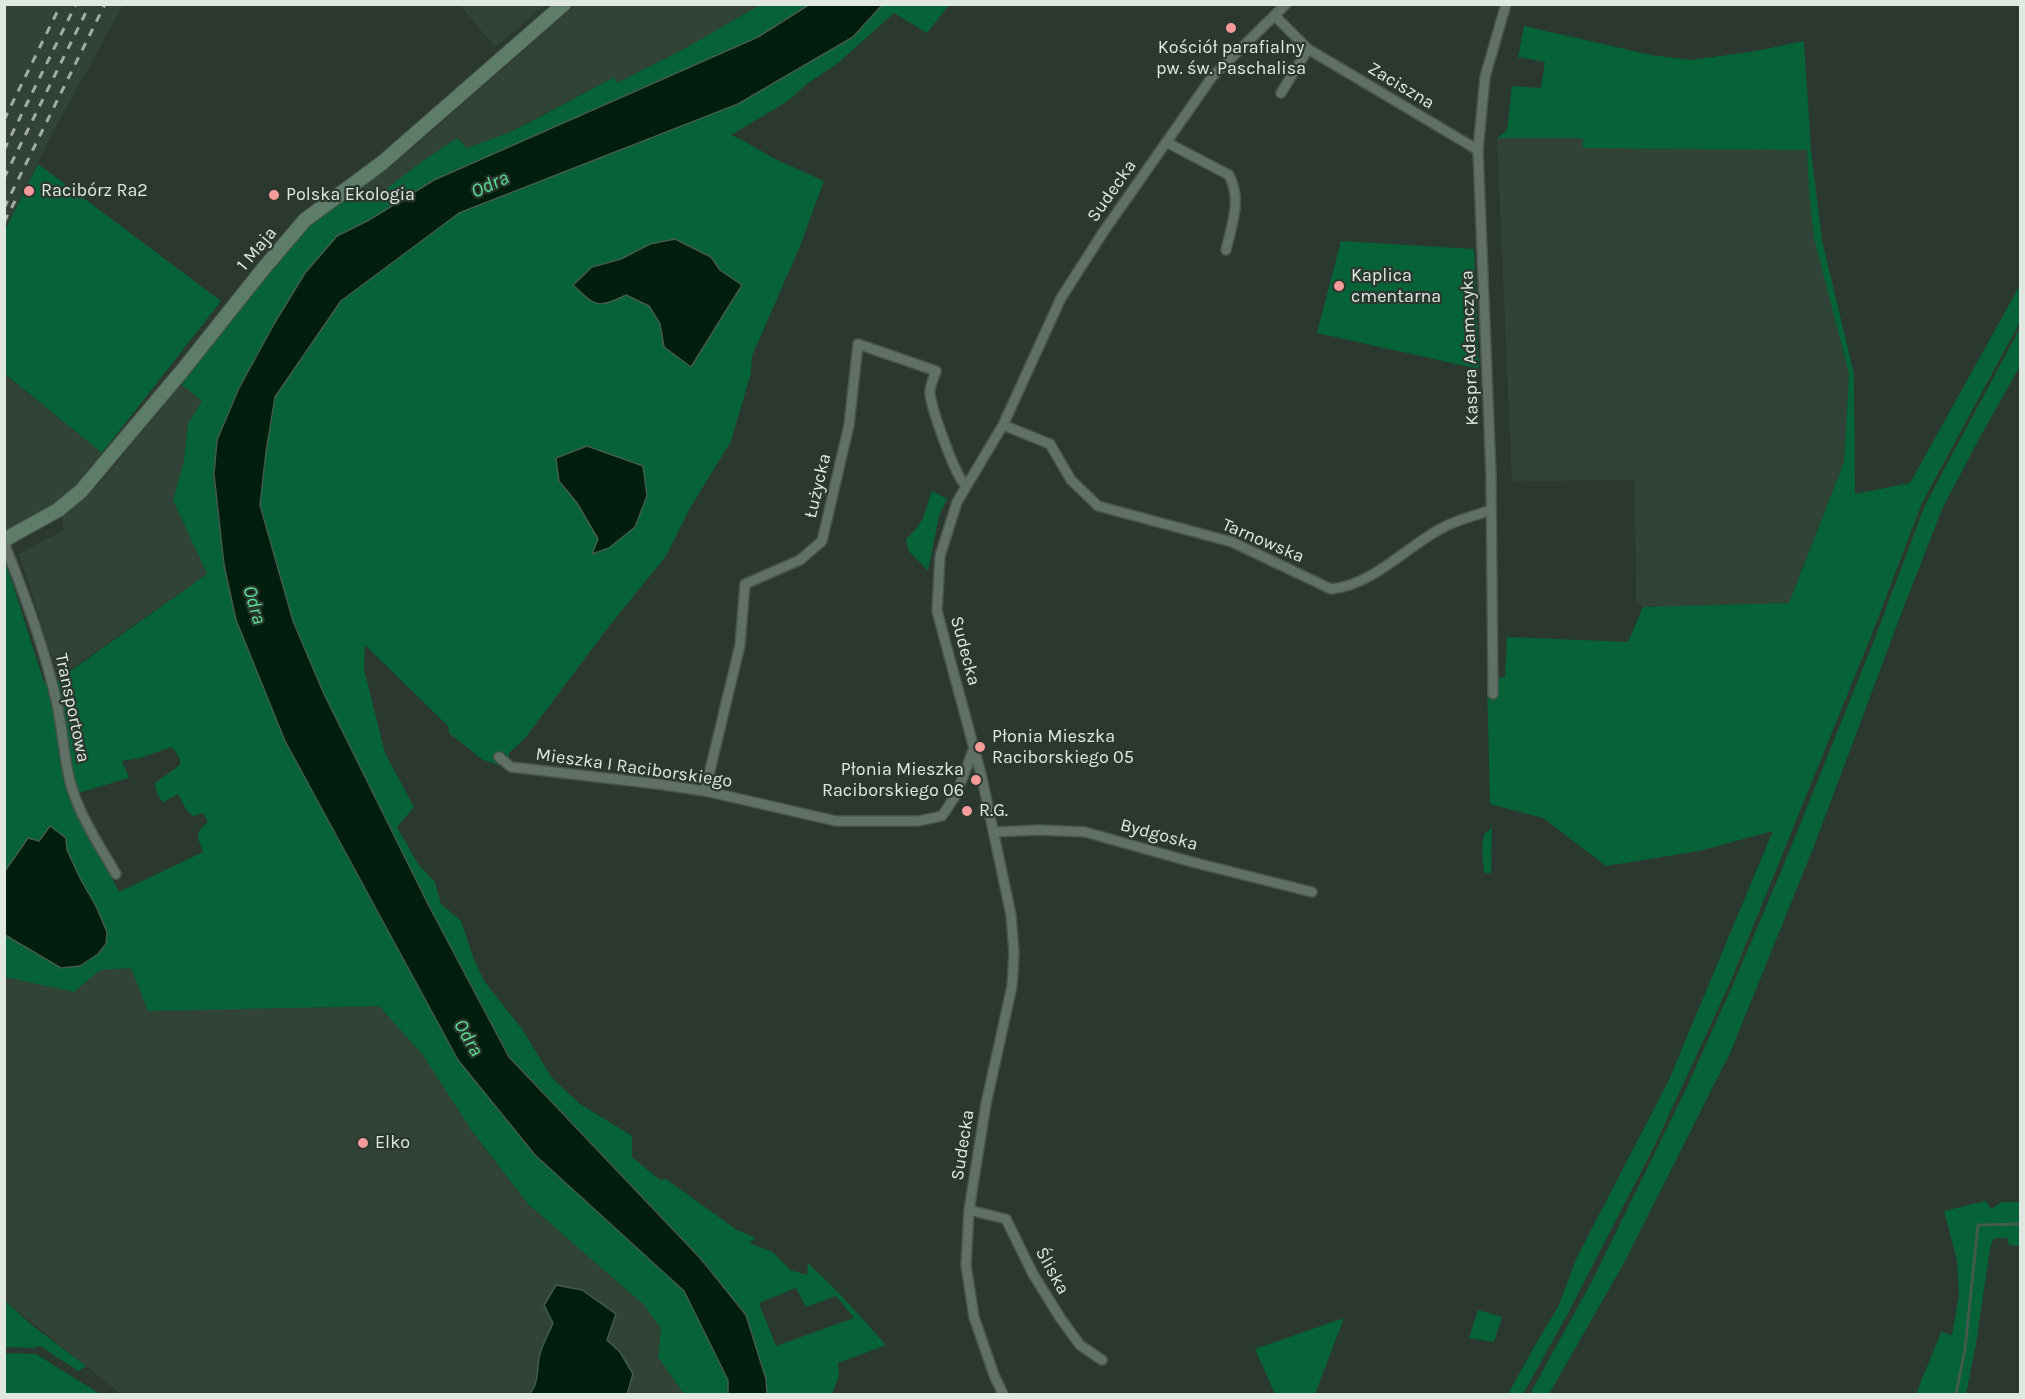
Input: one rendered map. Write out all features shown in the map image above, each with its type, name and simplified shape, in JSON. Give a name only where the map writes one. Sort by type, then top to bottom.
[{"type":"street","name":"1 Maja","points":[[4,542],[58,510],[81,491],[305,220],[382,163],[564,4]]},
{"type":"street","name":"Sudecka","points":[[1003,1395],[974,1317],[966,1265],[969,1210],[986,1104],[1012,986],[1014,953],[1011,915],[994,831],[937,611],[940,556],[957,502],[1003,424],[1061,298],[1104,231],[1212,77],[1286,4]]},
{"type":"street","name":"Kaspra Adamczyka","points":[[1493,694],[1491,510],[1478,150],[1485,77],[1506,4]]},
{"type":"street","name":"Zaciszna","points":[[1275,16],[1308,49],[1478,150]]},
{"type":"street","points":[[1281,93],[1308,49]]},
{"type":"street","points":[[1166,142],[1229,175],[1234,184],[1237,199],[1226,250]]},
{"type":"street","name":"Łużycka","points":[[705,791],[740,645],[745,584],[800,560],[822,541],[849,424],[858,344],[936,371],[930,392],[947,450],[961,482],[966,486]]},
{"type":"street","name":"Tarnowska","points":[[1003,424],[1050,444],[1071,480],[1098,506],[1232,542],[1331,589],[1343,588],[1364,579],[1443,527],[1491,510]]},
{"type":"street","name":"Transportowa","points":[[4,542],[28,604],[47,666],[76,801],[116,874]]},
{"type":"street","name":"Mieszka I Raciborskiego","points":[[499,757],[511,767],[705,791],[836,821],[918,821],[942,816],[956,795],[974,748]]},
{"type":"street","name":"Bydgoska","points":[[994,831],[1085,832],[1312,892]]},
{"type":"street","name":"Śliska","points":[[969,1210],[1006,1219],[1033,1274],[1061,1319],[1080,1345],[1102,1360]]},
{"type":"shaded area","points":[[5,4],[123,5],[50,138],[5,229]]},
{"type":"shaded area","points":[[460,5],[545,5],[495,47]]},
{"type":"shaded area","points":[[576,5],[760,5],[684,49],[617,83],[613,77],[508,133],[466,148],[458,138],[376,197],[358,202],[344,201],[414,147]]},
{"type":"shaded area","points":[[1497,138],[1583,138],[1583,148],[1807,150],[1809,190],[1837,328],[1849,374],[1844,461],[1789,603],[1643,607],[1636,601],[1635,480],[1512,481]]},
{"type":"shaded area","points":[[5,375],[102,453],[70,491],[58,501],[5,531]]},
{"type":"shaded area","points":[[181,384],[202,401],[188,424],[184,461],[173,500],[207,574],[59,677],[19,554],[64,530],[62,516],[100,483]]},
{"type":"shaded area","points":[[131,968],[148,1010],[379,1006],[423,1055],[482,1145],[528,1204],[643,1304],[661,1327],[658,1357],[684,1394],[121,1394],[5,1301],[4,977],[74,992],[100,970]]},
{"type":"green space","points":[[760,5],[811,5],[758,37],[434,180],[369,220],[337,236],[305,274],[239,388],[217,440],[213,474],[224,566],[236,620],[281,732],[458,1060],[535,1155],[684,1291],[728,1380],[728,1394],[684,1394],[658,1357],[661,1328],[643,1304],[528,1204],[472,1131],[423,1055],[379,1006],[148,1011],[131,968],[100,970],[74,992],[5,977],[4,557],[44,682],[59,679],[207,574],[173,500],[184,461],[188,424],[202,401],[181,384],[303,231],[344,201],[358,202],[376,197],[457,138],[467,148],[508,133],[614,77],[617,83],[684,49]],"holes":[[[172,747],[180,759],[180,765],[155,783],[156,791],[164,802],[178,794],[187,811],[193,816],[203,813],[208,822],[200,830],[198,836],[203,852],[119,892],[98,851],[74,794],[129,778],[122,761],[140,758]]]},
{"type":"green space","points":[[882,5],[949,5],[927,33],[894,13],[838,63],[807,84],[788,101],[731,135],[773,158],[824,181],[800,246],[752,356],[751,373],[731,441],[689,510],[666,556],[610,625],[526,737],[509,753],[509,768],[483,760],[449,733],[449,727],[365,645],[364,669],[385,753],[414,807],[397,827],[418,864],[435,882],[441,904],[461,921],[484,981],[522,1029],[552,1078],[580,1104],[632,1136],[632,1157],[660,1180],[666,1179],[737,1230],[756,1238],[749,1243],[773,1252],[790,1270],[807,1275],[808,1263],[886,1345],[838,1363],[839,1376],[832,1394],[767,1394],[766,1379],[746,1314],[701,1258],[510,1057],[428,904],[324,694],[293,621],[260,505],[275,397],[341,301],[459,213],[636,143],[853,37]],"holes":[[[796,1288],[806,1307],[836,1296],[854,1318],[776,1346],[759,1303]]]},
{"type":"green space","points":[[1524,26],[1651,55],[1691,60],[1756,51],[1804,41],[1811,150],[1822,240],[1854,374],[1855,494],[1910,483],[2020,285],[2020,322],[1922,503],[1870,639],[1730,983],[1655,1145],[1567,1315],[1523,1394],[1508,1394],[1558,1307],[1577,1257],[1668,1082],[1773,831],[1699,851],[1606,866],[1543,818],[1490,804],[1487,678],[1505,677],[1507,637],[1628,642],[1643,607],[1789,603],[1844,462],[1849,374],[1814,238],[1807,150],[1583,148],[1583,138],[1497,138],[1507,130],[1512,86],[1541,88],[1545,62],[1518,57]]},
{"type":"green space","points":[[38,164],[221,301],[102,453],[5,374],[5,230]]},
{"type":"green space","points":[[1341,241],[1474,249],[1479,369],[1317,333]]},
{"type":"green space","points":[[2020,328],[2020,366],[1943,507],[1814,846],[1731,1051],[1624,1263],[1549,1394],[1530,1394],[1592,1281],[1686,1089],[1782,869],[1873,643],[1925,505]]},
{"type":"green space","points":[[932,491],[947,499],[939,516],[928,571],[908,550],[906,539],[923,518]]},
{"type":"green space","points":[[1492,828],[1491,873],[1484,873],[1482,849],[1484,834]]},
{"type":"green space","points":[[2020,1199],[2020,1246],[2009,1245],[2007,1238],[1994,1238],[1990,1248],[1966,1394],[1916,1394],[1941,1332],[1952,1335],[1959,1295],[1957,1260],[1944,1211],[1986,1201],[1991,1209],[2002,1202],[2019,1202]]},
{"type":"green space","points":[[5,1301],[33,1326],[86,1366],[78,1371],[40,1346],[5,1347]]},
{"type":"green space","points":[[1478,1310],[1502,1317],[1494,1342],[1469,1338]]},
{"type":"green space","points":[[1344,1318],[1315,1394],[1275,1394],[1255,1349]]},
{"type":"green space","points":[[5,1353],[36,1354],[100,1394],[5,1394]]},
{"type":"water","name":"Odra","points":[[810,4],[882,5],[853,37],[738,104],[459,213],[341,301],[275,397],[260,505],[293,621],[324,694],[428,904],[509,1057],[701,1259],[746,1315],[766,1379],[767,1394],[728,1394],[728,1380],[684,1291],[535,1155],[458,1060],[285,741],[236,620],[224,565],[214,474],[217,440],[239,388],[305,273],[337,236],[369,220],[434,180],[758,37]]},
{"type":"water","points":[[675,239],[711,257],[720,270],[742,285],[691,367],[664,347],[660,324],[649,306],[626,295],[597,304],[573,285],[592,267],[621,259],[650,244]]},
{"type":"water","points":[[587,446],[643,466],[647,496],[635,527],[609,548],[592,554],[598,539],[577,503],[559,481],[556,458]]},
{"type":"water","points":[[50,826],[66,838],[67,850],[107,932],[106,944],[98,954],[80,966],[61,968],[5,935],[5,871],[28,838],[39,841]]},
{"type":"water","points":[[556,1285],[582,1290],[616,1314],[607,1340],[620,1352],[633,1374],[627,1394],[529,1394],[535,1385],[540,1354],[553,1323],[544,1305]]},
{"type":"waterway","points":[[1956,1394],[1965,1349],[1978,1225],[2020,1224]]},
{"type":"railway","points":[[4,120],[61,4]]},
{"type":"railway","points":[[4,150],[76,4]]},
{"type":"railway","points":[[4,178],[90,4]]},
{"type":"railway","points":[[4,208],[105,4]]},
{"type":"railway","points":[[4,222],[15,201]]},
{"type":"place","name":"Kościół parafialny pw. św. Paschalisa","points":[[1231,28]]},
{"type":"place","name":"Racibórz Ra2","points":[[29,191]]},
{"type":"place","name":"Polska Ekologia","points":[[274,195]]},
{"type":"place","name":"Kaplica cmentarna","points":[[1339,286]]},
{"type":"place","name":"Płonia Mieszka Raciborskiego 05","points":[[980,747]]},
{"type":"place","name":"Płonia Mieszka Raciborskiego 06","points":[[976,780]]},
{"type":"place","name":"R.G.","points":[[967,811]]},
{"type":"place","name":"Elko","points":[[363,1143]]}]
